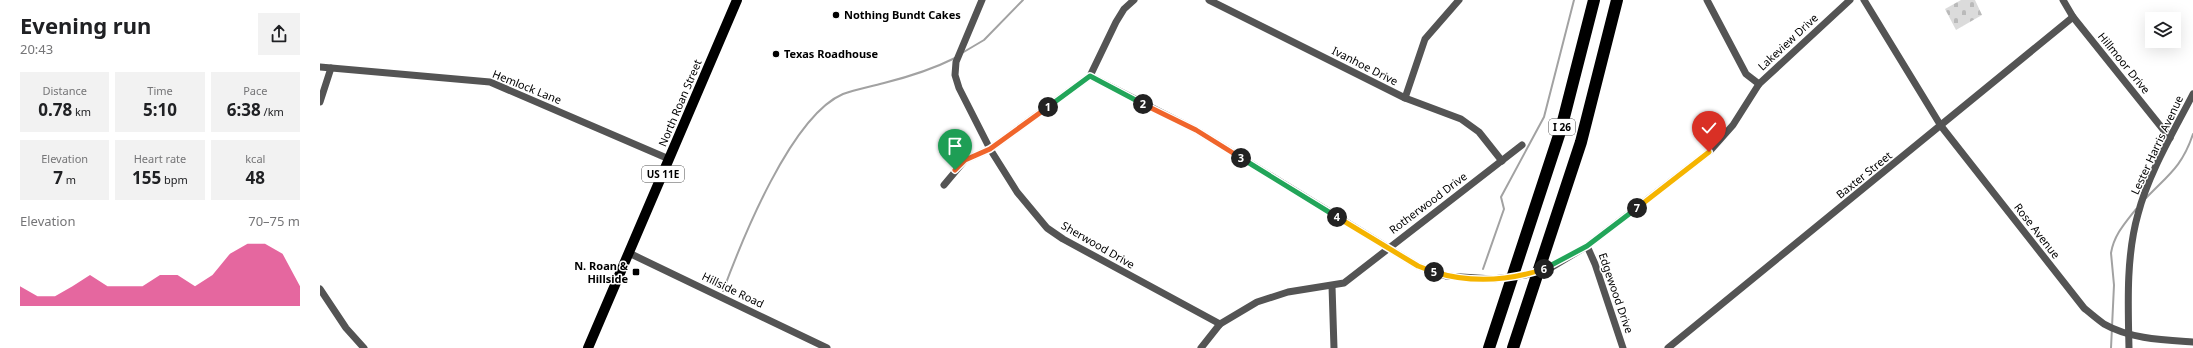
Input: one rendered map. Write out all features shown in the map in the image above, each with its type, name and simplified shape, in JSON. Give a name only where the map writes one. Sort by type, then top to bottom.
[{"type":"highway","name":"I 26","points":[[1489,348],[1562,129],[1594,0]]},
{"type":"highway","name":"I 26","points":[[1513,348],[1583,134],[1617,0]]},
{"type":"main road","name":"North Roan Street","points":[[588,348],[737,0]]},
{"type":"street","name":"Sherwood Drive","points":[[982,0],[956,62],[955,75],[965,101],[990,149],[1017,192],[1047,228],[1069,242],[1220,324]]},
{"type":"street","points":[[944,185],[965,160],[990,149],[1090,76],[1116,22],[1124,9],[1134,0]]},
{"type":"street","name":"Ivanhoe Drive","points":[[1209,0],[1405,98],[1461,119],[1470,124],[1479,132],[1502,160]]},
{"type":"street","points":[[1405,98],[1425,39],[1459,0]]},
{"type":"street","points":[[1707,0],[1746,74],[1759,84]]},
{"type":"street","name":"Lakeview Drive","points":[[1090,76],[1196,130],[1387,248],[1432,272],[1462,278],[1493,279],[1526,275],[1552,266],[1587,246],[1709,152],[1733,125],[1759,84],[1850,0]]},
{"type":"street","name":"Rose Avenue","points":[[1864,0],[1941,126],[2084,308],[2104,324],[2129,333],[2156,339],[2193,342]]},
{"type":"street","name":"Hillmoor Drive","points":[[2062,0],[2073,17],[2170,138]]},
{"type":"street","name":"Baxter Street","points":[[1668,348],[2073,17]]},
{"type":"street","name":"Hemlock Lane","points":[[320,66],[490,82],[669,158]]},
{"type":"street","points":[[320,102],[331,68]]},
{"type":"street","name":"Lester Harris Avenue","points":[[2129,348],[2133,233],[2147,187],[2193,94]]},
{"type":"street","name":"Rotherwood Drive","points":[[1201,348],[1220,324],[1240,311],[1271,296],[1344,283],[1387,248],[1522,145]]},
{"type":"street","name":"Edgewood Drive","points":[[1587,246],[1595,264],[1623,348]]},
{"type":"street","name":"Hillside Road","points":[[629,253],[827,348]]},
{"type":"street","points":[[1332,286],[1334,348]]},
{"type":"street","points":[[320,289],[346,328],[364,348]]},
{"type":"green space","points":[[1961,0],[1975,0],[1982,15],[1956,30],[1945,9]]},
{"type":"waterway","points":[[962,53],[984,40],[1023,0]]},
{"type":"waterway","points":[[1483,269],[1504,209],[1501,197],[1544,117],[1574,0]]},
{"type":"waterway","points":[[723,291],[742,242],[771,182],[787,153],[805,127],[824,107],[843,94],[893,81],[938,66],[955,58]]},
{"type":"waterway","points":[[2146,198],[2174,170],[2184,155],[2193,134]]},
{"type":"waterway","points":[[2111,348],[2114,285],[2111,253],[2112,247],[2117,235],[2136,209]]},
{"type":"place","name":"Nothing Bundt Cakes","points":[[836,15]]},
{"type":"place","name":"Texas Roadhouse","points":[[776,54]]},
{"type":"place","name":"N. Roan & Hillside","points":[[636,272]]},
{"type":"route","points":[[955,170],[965,160],[990,149],[1090,76],[1196,130],[1418,266],[1446,276],[1470,279],[1493,279],[1526,275],[1552,266],[1587,246],[1709,152]]}]
